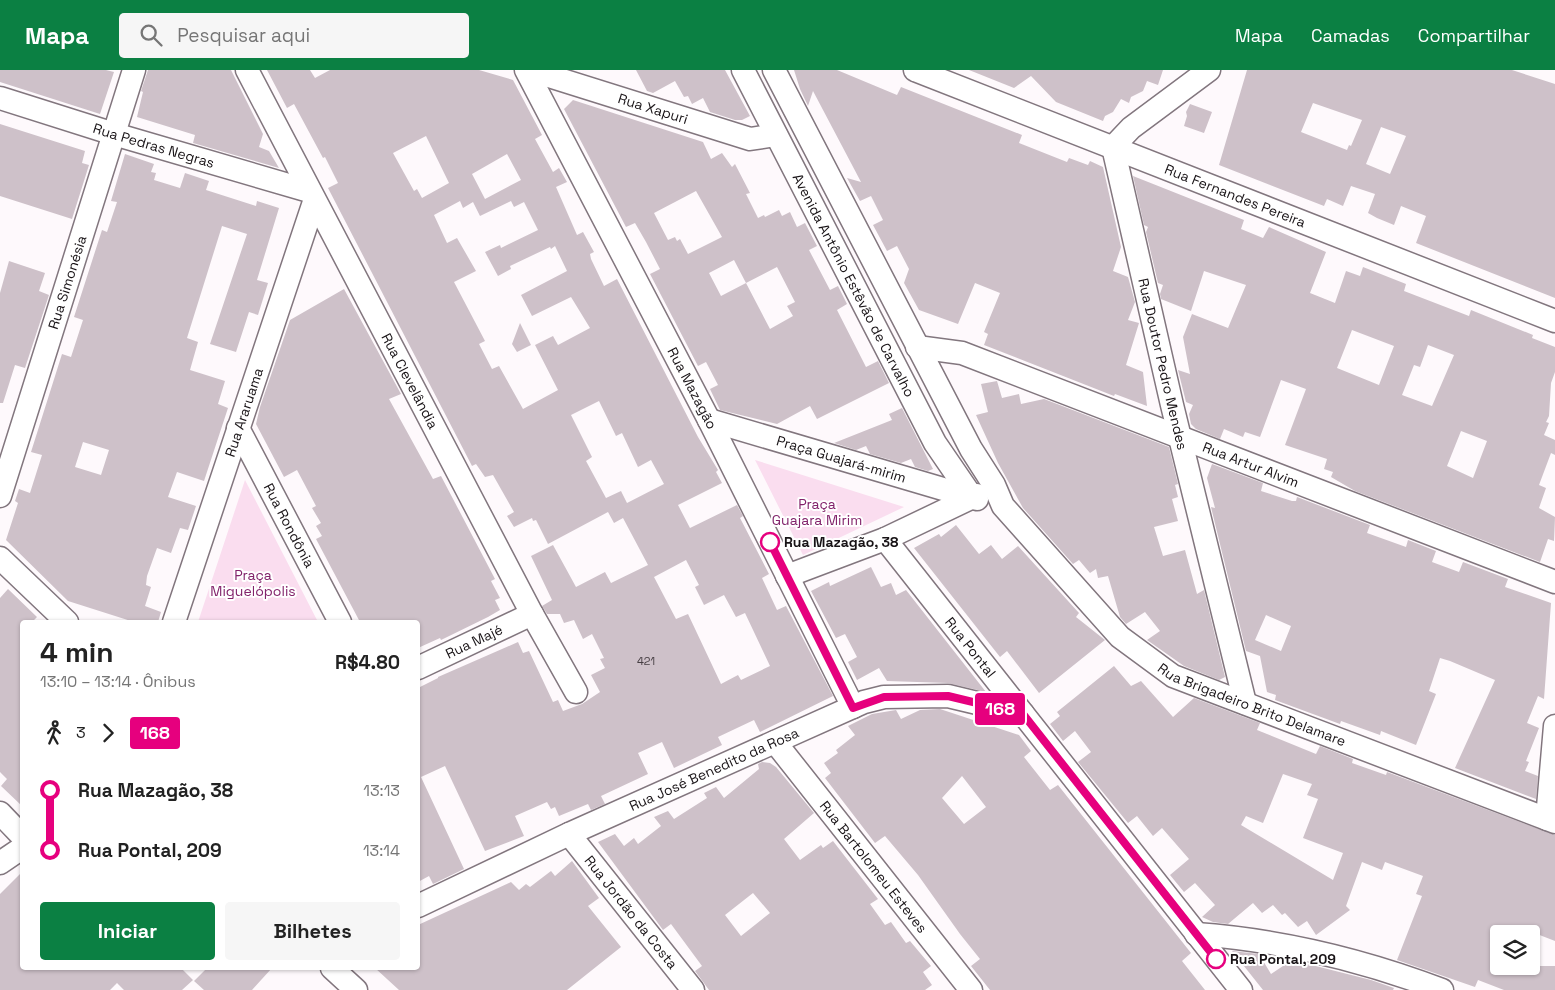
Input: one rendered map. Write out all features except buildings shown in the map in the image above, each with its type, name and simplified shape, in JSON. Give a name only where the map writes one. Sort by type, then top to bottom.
[{"type":"street","name":"Rua Simonésia","points":[[0,496],[134,70]]},
{"type":"street","name":"Rua Clevelândia","points":[[246,70],[532,614],[576,692]]},
{"type":"street","name":"Rua Mazagão","points":[[526,70],[709,420],[853,708]]},
{"type":"street","name":"Rua Xapuri","points":[[530,70],[750,138],[776,135]]},
{"type":"street","name":"Avenida Antônio Estêvão de Carvalho","points":[[743,70],[935,443],[972,497]]},
{"type":"street","name":"Avenida Antônio Estêvão de Carvalho","points":[[774,70],[971,450],[994,484]]},
{"type":"street","name":"Rua Fernandes Pereira","points":[[915,70],[1555,321]]},
{"type":"street","points":[[1112,147],[1131,128],[1209,70]]},
{"type":"street","name":"Rua Pedras Negras","points":[[0,98],[312,197]]},
{"type":"street","name":"Rua Doutor Pedro Mendes","points":[[1112,147],[1245,703]]},
{"type":"street","name":"Rua Araruama","points":[[175,620],[312,197]]},
{"type":"street","name":"Rua Artur Alvim","points":[[917,347],[962,353],[1555,582]]},
{"type":"street","name":"Praça Guajará-mirim","points":[[709,420],[972,497]]},
{"type":"street","name":"Rua Rondônia","points":[[238,428],[339,620]]},
{"type":"street","points":[[787,576],[886,539],[972,497],[994,484]]},
{"type":"street","name":"Rua Brigadeiro Brito Delamare","points":[[994,484],[1003,506],[1120,637],[1136,651],[1173,676],[1551,820]]},
{"type":"street","points":[[972,497],[1003,506]]},
{"type":"street","name":"Rua Pontal","points":[[886,539],[1241,990]]},
{"type":"street","points":[[0,558],[65,620]]},
{"type":"street","name":"Rua Majé","points":[[420,667],[532,614]]},
{"type":"street","name":"Rua José Benedito da Rosa","points":[[420,905],[569,834],[853,708],[884,697],[948,696],[1023,714]]},
{"type":"street","points":[[1551,820],[1555,726]]},
{"type":"street","name":"Rua Bartolomeu Esteves","points":[[775,742],[971,990]]},
{"type":"street","points":[[0,813],[20,834]]},
{"type":"street","name":"Rua Jordão da Costa","points":[[569,834],[693,990]]},
{"type":"street","points":[[0,863],[20,849]]},
{"type":"street","points":[[1196,934],[1299,947],[1363,964],[1442,990]]},
{"type":"street","points":[[334,970],[356,990]]},
{"type":"green space","name":"Praça Guajara Mirim","points":[[755,460],[904,507],[803,555]]},
{"type":"green space","name":"Praça Miguelópolis","points":[[245,480],[317,620],[199,620]]},
{"type":"bus line","name":"168","points":[[770,542],[853,708],[864,702],[884,697],[948,696],[987,707],[1023,714],[1216,959]]},
{"type":"place","name":"Rua Mazagão, 38","points":[[770,542]]},
{"type":"place","name":"Rua Pontal, 209","points":[[1216,959]]}]
